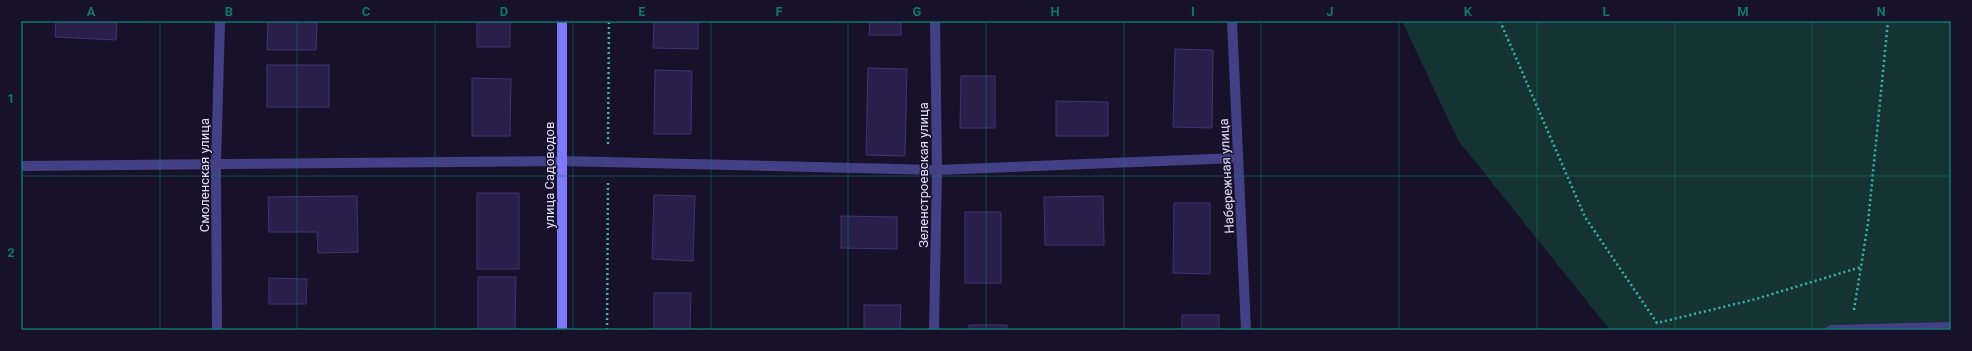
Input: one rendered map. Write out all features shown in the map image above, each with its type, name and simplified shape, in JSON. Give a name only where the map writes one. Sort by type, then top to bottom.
[{"type":"main road","name":"улица Садоводов","points":[[562,21],[562,330]]},
{"type":"street","name":"Смоленская улица","points":[[217,330],[216,164],[220,21]]},
{"type":"street","name":"Зеленстроевская улица","points":[[934,330],[937,170],[935,21]]},
{"type":"street","name":"Набережная улица","points":[[1232,21],[1246,330]]},
{"type":"street","points":[[21,166],[562,161],[937,170],[1238,158]]},
{"type":"street","points":[[1831,330],[1951,327]]},
{"type":"path","points":[[1500,21],[1584,217],[1657,323],[1756,299],[1861,268]]},
{"type":"path","points":[[1851,329],[1868,223],[1888,21]]},
{"type":"green space","points":[[1402,21],[1951,21],[1951,330],[1610,330],[1458,140]]},
{"type":"building","points":[[56,21],[117,21],[116,40],[55,37]]},
{"type":"building","points":[[268,21],[317,21],[316,50],[267,50]]},
{"type":"building","points":[[477,21],[510,21],[510,47],[477,47]]},
{"type":"building","points":[[654,21],[698,21],[698,49],[653,48]]},
{"type":"building","points":[[870,21],[901,21],[901,35],[869,35]]},
{"type":"building","points":[[1175,49],[1213,50],[1212,128],[1173,127]]},
{"type":"building","points":[[267,65],[329,65],[329,107],[267,107]]},
{"type":"building","points":[[868,68],[907,69],[905,156],[866,155]]},
{"type":"building","points":[[655,70],[692,71],[691,134],[654,134]]},
{"type":"building","points":[[961,76],[995,76],[995,128],[960,128]]},
{"type":"building","points":[[472,78],[511,79],[510,136],[472,136]]},
{"type":"building","points":[[1056,101],[1108,102],[1108,136],[1056,136]]},
{"type":"building","points":[[477,193],[519,193],[519,269],[477,269]]},
{"type":"building","points":[[654,195],[695,196],[693,261],[652,259]]},
{"type":"building","points":[[357,196],[358,252],[318,253],[317,232],[269,232],[268,197]]},
{"type":"building","points":[[1103,196],[1104,245],[1045,245],[1044,197]]},
{"type":"building","points":[[1174,203],[1210,203],[1210,274],[1173,273]]},
{"type":"building","points":[[965,212],[1001,212],[1001,283],[965,283]]},
{"type":"building","points":[[841,216],[897,217],[897,249],[841,248]]},
{"type":"building","points":[[478,277],[516,277],[515,330],[478,330]]},
{"type":"building","points":[[269,278],[307,279],[306,304],[269,304]]},
{"type":"building","points":[[654,293],[691,293],[690,330],[654,330]]},
{"type":"building","points":[[864,305],[901,305],[900,330],[864,330]]},
{"type":"building","points":[[1182,315],[1219,315],[1219,330],[1182,330]]},
{"type":"building","points":[[969,325],[1007,325],[1007,330],[969,330]]}]
